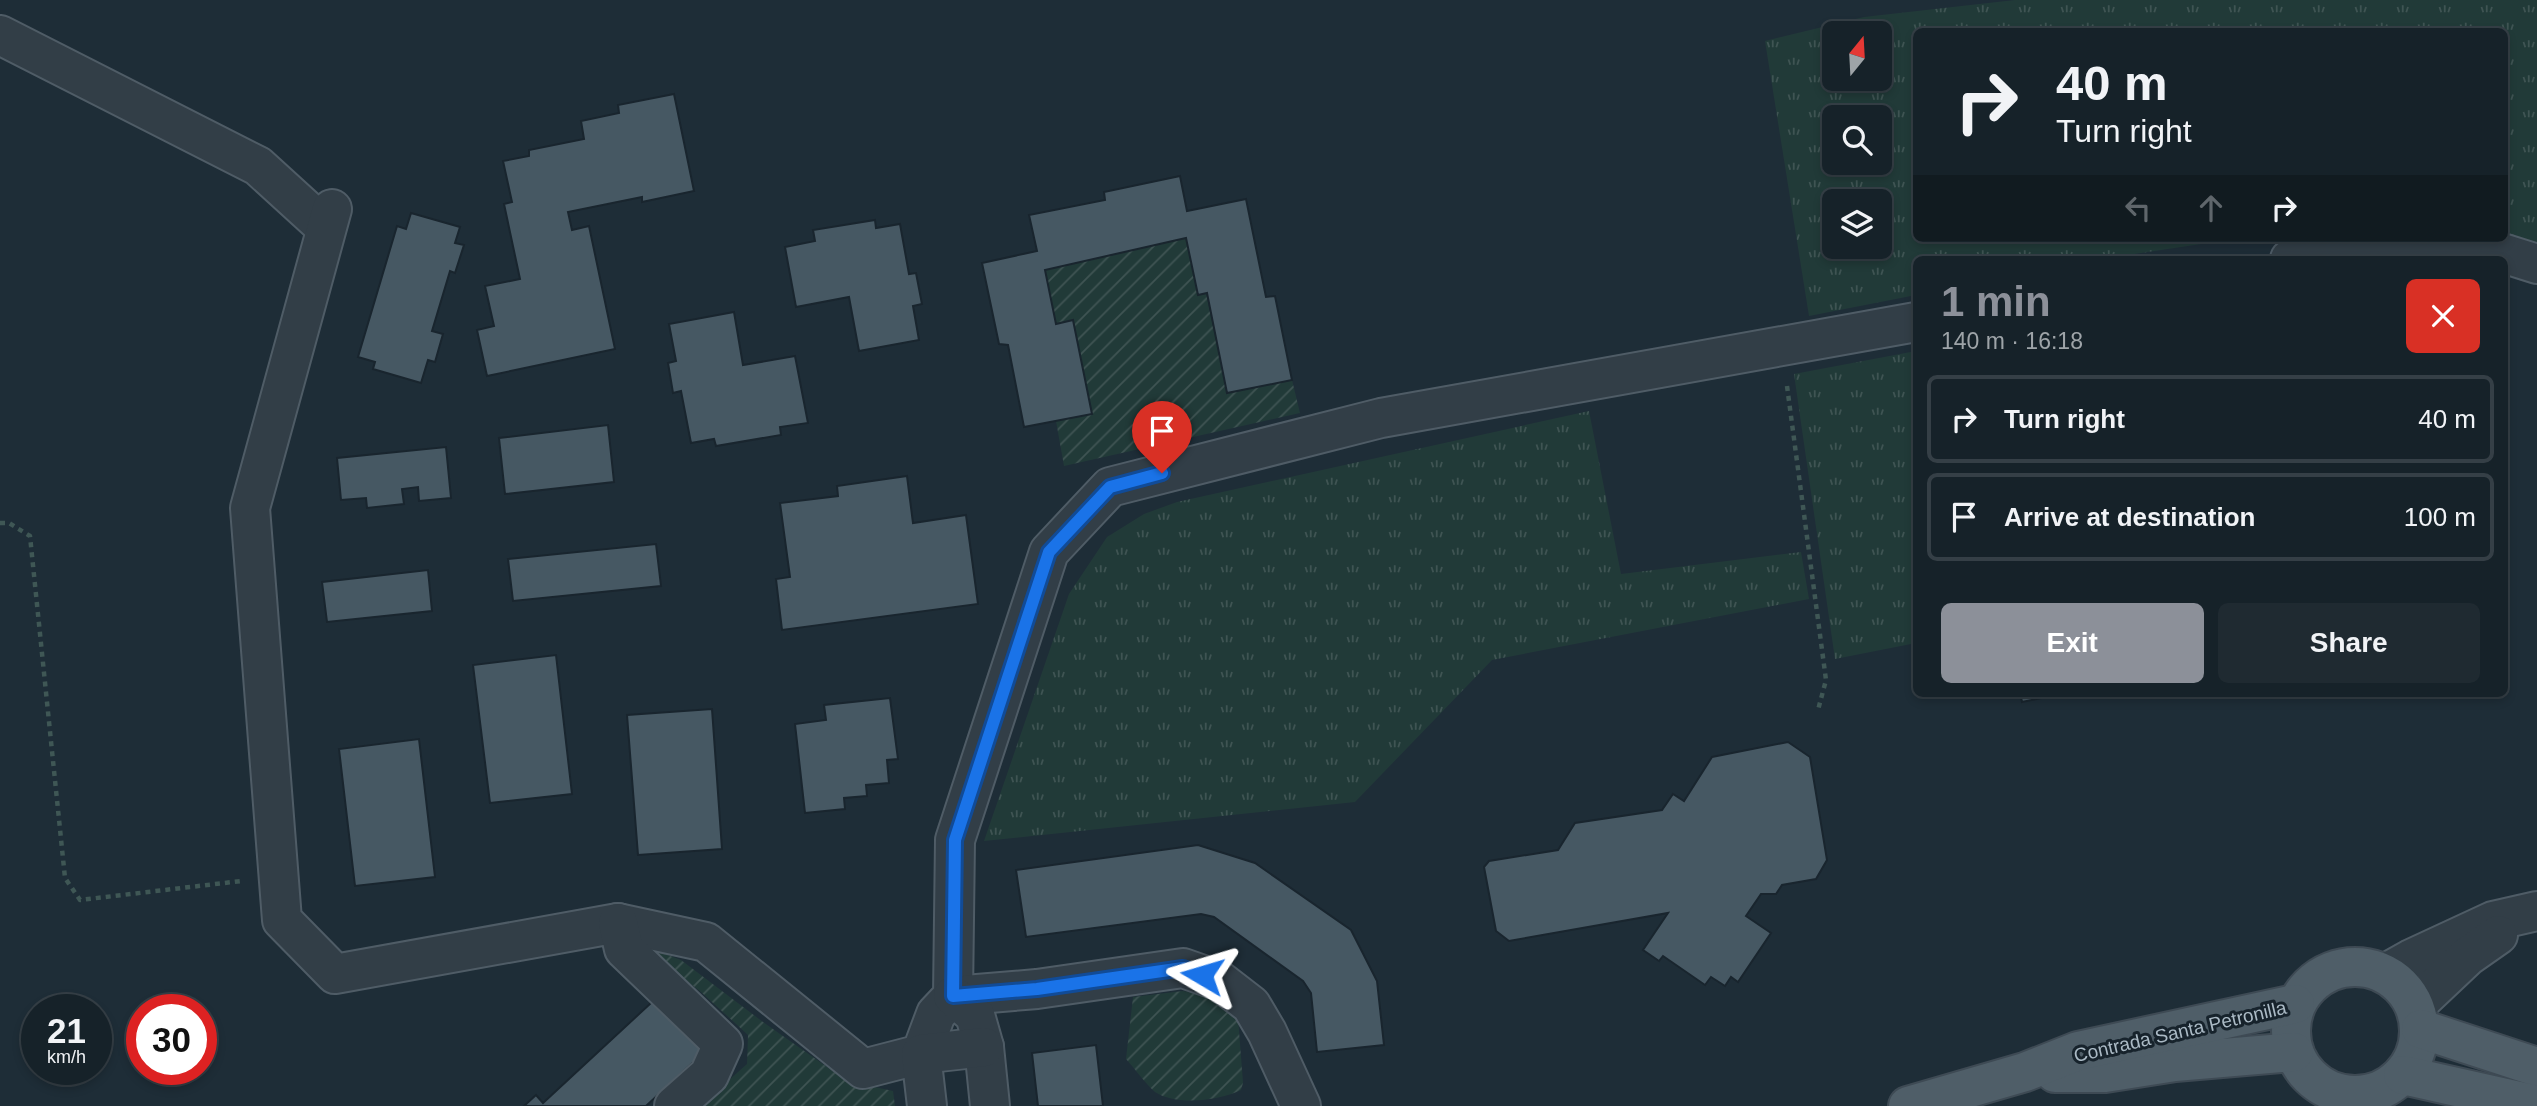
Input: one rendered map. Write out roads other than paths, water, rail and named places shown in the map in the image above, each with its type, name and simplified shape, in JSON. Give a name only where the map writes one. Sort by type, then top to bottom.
[{"type":"main road","name":"Contrada Santa Petronilla","points":[[2025,1072],[2105,1073],[2175,1062],[2294,1052],[2289,1031],[2295,1004],[2321,975],[2355,965],[2386,973]]},
{"type":"main road","points":[[2294,1052],[2307,1074],[2328,1090],[2357,1095],[2382,1090],[2403,1076],[2416,1053],[2418,1017],[2405,987],[2386,973]]},
{"type":"main road","name":"Contrada Santa Petronilla","points":[[1909,1106],[2025,1072],[2078,1051],[2295,1004]]},
{"type":"main road","points":[[2418,1017],[2537,1067]]},
{"type":"main road","points":[[2403,1076],[2537,1105]]},
{"type":"street","points":[[0,35],[258,166],[329,218],[250,508],[282,920],[335,974],[618,923],[706,942],[863,1069],[921,1054],[985,1047]]},
{"type":"street","points":[[2324,256],[2370,252],[2496,251],[2537,264]]},
{"type":"street","points":[[990,1106],[985,1047],[975,1015],[953,996],[955,840],[1049,552],[1110,487],[1381,418],[1913,323]]},
{"type":"street","points":[[2386,973],[2411,958],[2493,920],[2533,912]]},
{"type":"street","points":[[2418,1017],[2468,956],[2533,912]]},
{"type":"street","points":[[618,923],[624,949],[723,1044],[709,1075],[674,1106]]},
{"type":"street","points":[[927,1106],[921,1054],[936,1014],[953,996],[1037,989],[1183,968],[1220,981],[1251,1005],[1267,1032],[1301,1106]]}]
